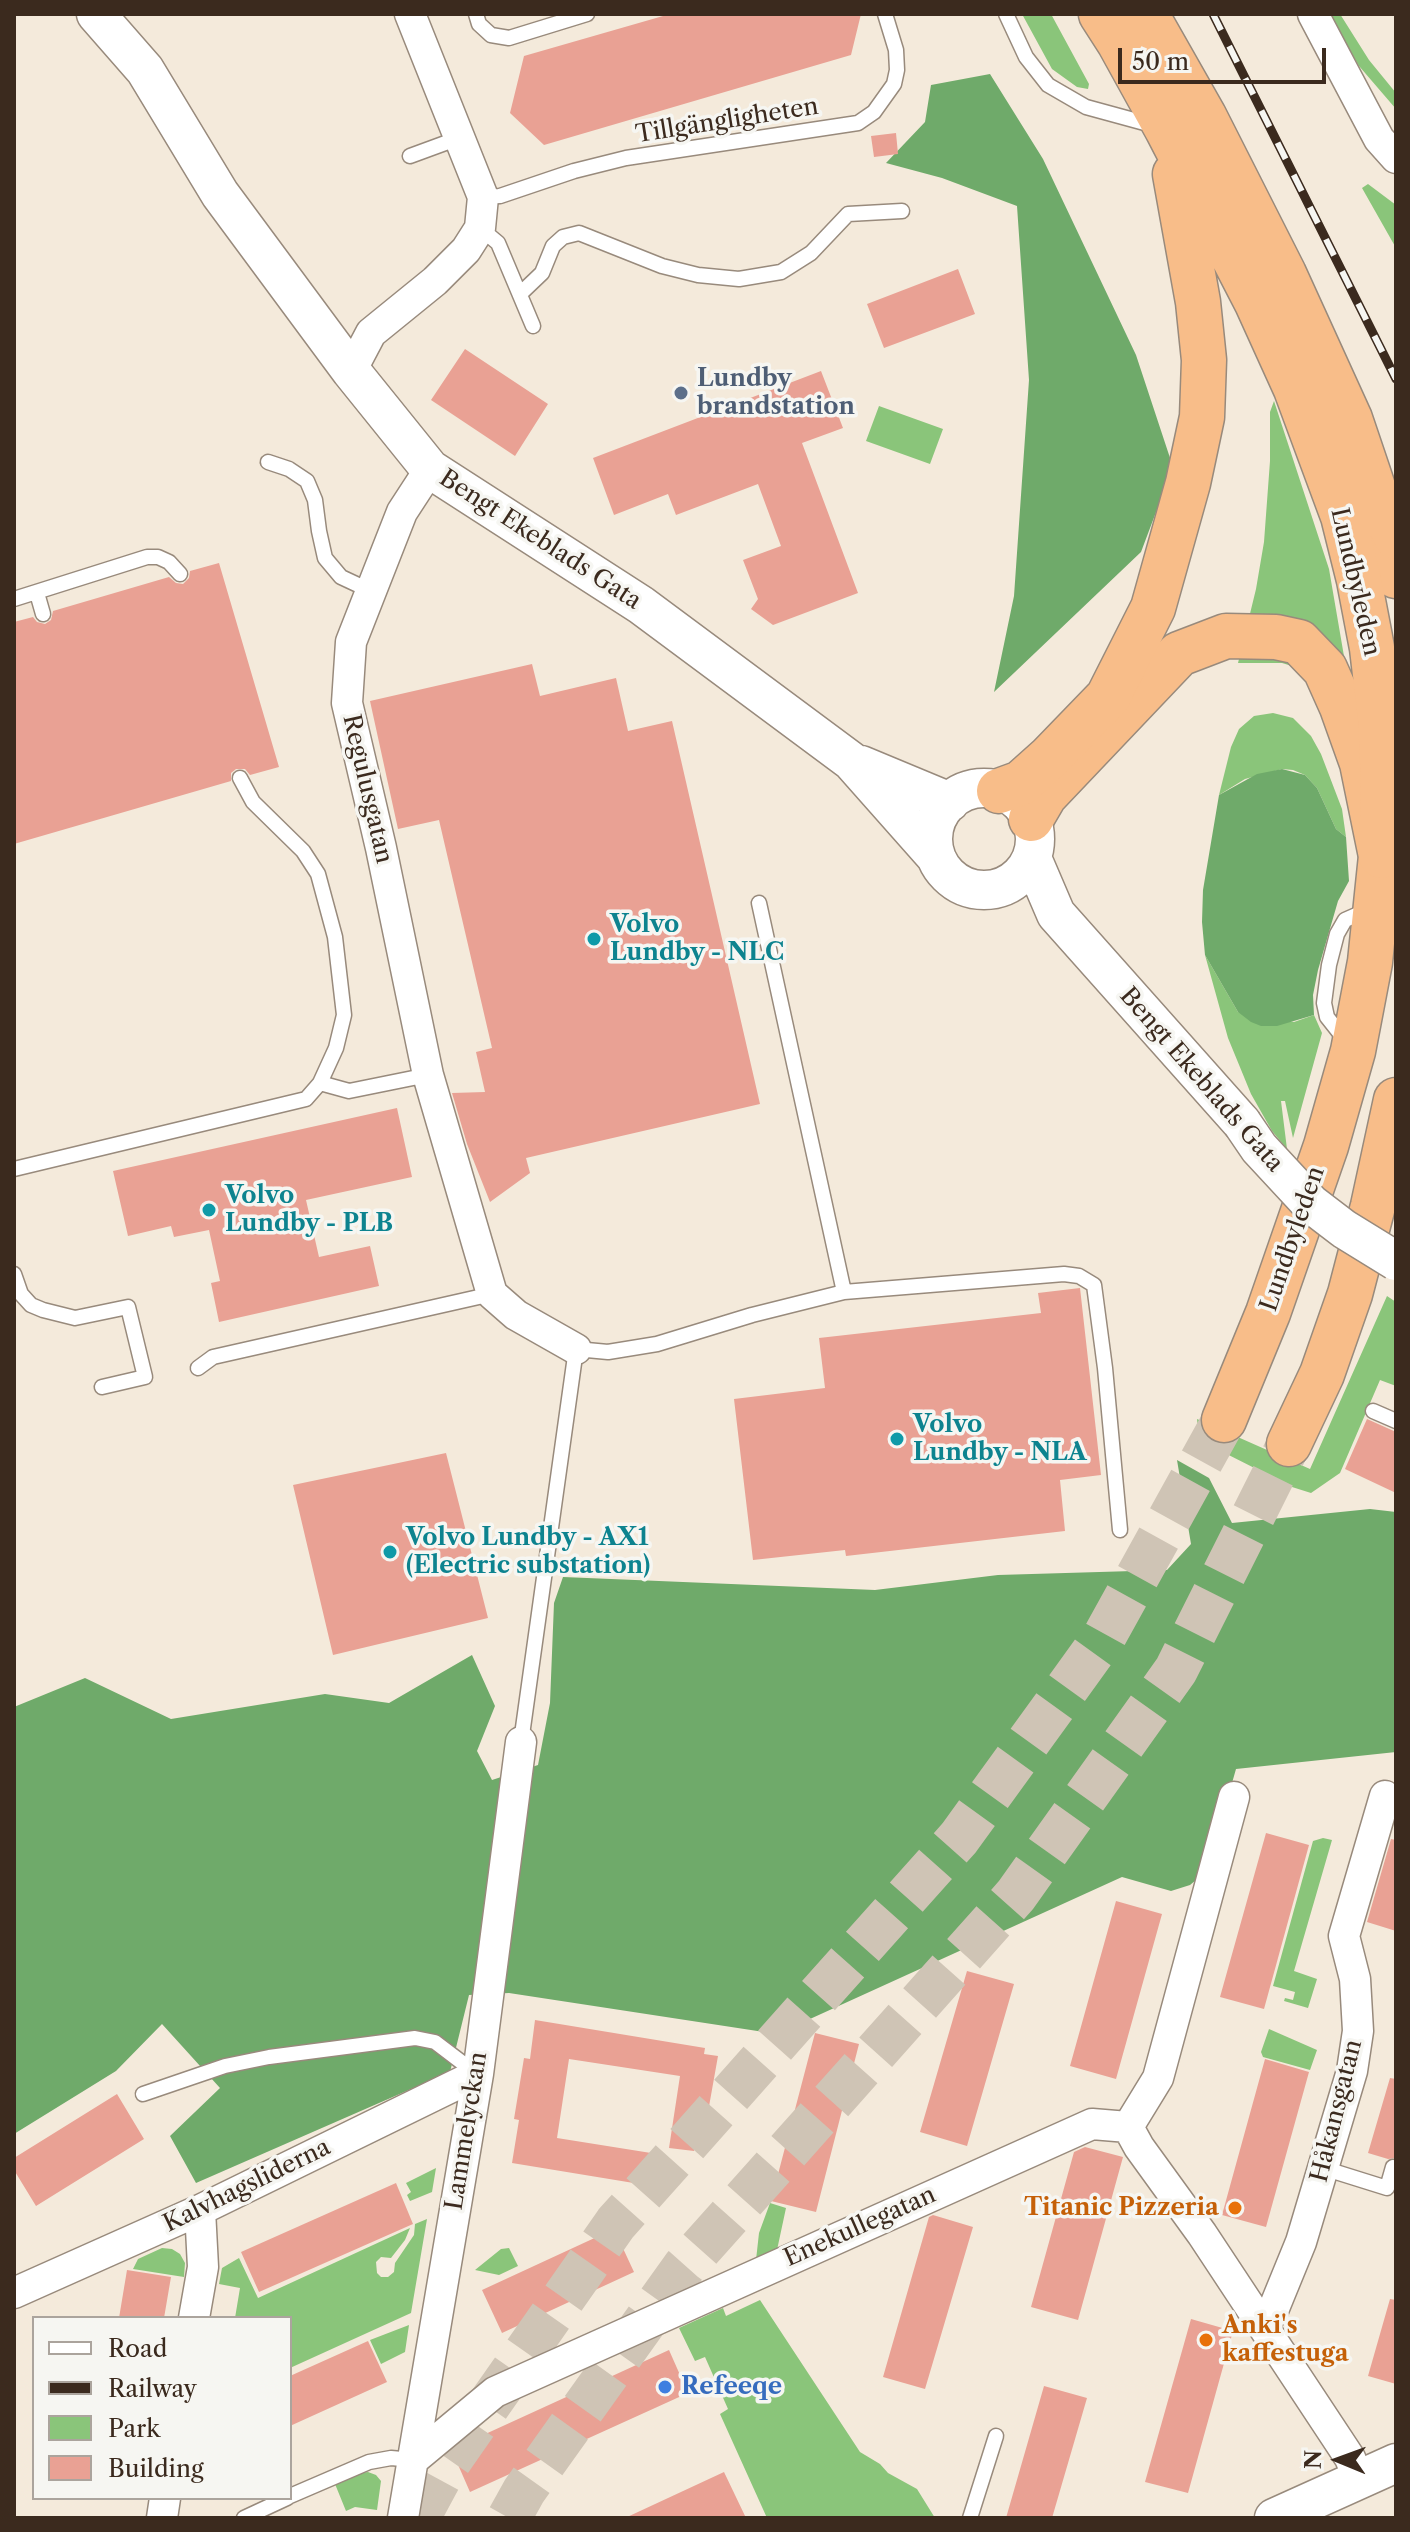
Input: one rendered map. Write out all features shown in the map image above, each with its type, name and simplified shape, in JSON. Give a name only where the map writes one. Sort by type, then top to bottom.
[{"type":"highway","name":"Lundbyleden","points":[[1101,14],[1167,129],[1257,303],[1301,403],[1343,516],[1372,648],[1380,718],[1383,784],[1377,906],[1368,976],[1353,1051],[1317,1171],[1268,1313],[1224,1420]]},
{"type":"highway","name":"Lundbyleden","points":[[1146,14],[1204,116],[1284,274],[1350,419],[1376,496],[1396,576]]},
{"type":"highway","points":[[999,791],[1021,783],[1108,697],[1153,608],[1188,483],[1202,417],[1204,360],[1198,302],[1167,129]]},
{"type":"highway","points":[[1376,496],[1396,537]]},
{"type":"highway","points":[[1031,839],[1045,795],[1179,654],[1226,636],[1276,637],[1299,642],[1325,669],[1362,763],[1381,856]]},
{"type":"highway","points":[[1289,1444],[1322,1374],[1350,1294],[1396,1100]]},
{"type":"highway","points":[[1350,1294],[1396,1214]]},
{"type":"street","name":"Bengt Ekeblads Gata","points":[[96,14],[145,70],[220,194],[351,371],[430,469],[641,605],[851,761],[936,857],[944,871],[957,882],[972,889],[989,890],[1006,886],[1056,914],[1310,1203],[1344,1229],[1396,1261]]},
{"type":"street","name":"Bengt Ekeblads Gata","points":[[132,14],[145,70]]},
{"type":"street","points":[[351,371],[371,333],[435,281],[466,250],[480,228],[483,197],[410,14]]},
{"type":"street","points":[[1313,14],[1379,139],[1396,158]]},
{"type":"street","points":[[1355,94],[1396,126]]},
{"type":"street","name":"Regulusgatan","points":[[430,469],[402,512],[351,642],[347,703],[428,1075],[492,1294]]},
{"type":"street","name":"Bengt Ekeblads Gata","points":[[851,761],[950,802]]},
{"type":"street","points":[[936,857],[933,842],[935,827],[950,802],[965,792],[982,788],[999,791]]},
{"type":"street","name":"Bengt Ekeblads Gata","points":[[999,791],[1018,801],[1056,914]]},
{"type":"street","points":[[1006,886],[1016,879],[1031,839]]},
{"type":"street","points":[[492,1294],[516,1315],[576,1349]]},
{"type":"street","name":"Lammelyckan","points":[[403,2518],[478,2074],[521,1742]]},
{"type":"street","name":"Håkansgatan","points":[[1264,2327],[1301,2242],[1352,2071],[1358,2031],[1355,1979],[1344,1936],[1385,1796]]},
{"type":"street","points":[[1234,1797],[1158,2078],[1128,2127],[1350,2458],[1359,2480]]},
{"type":"street","name":"Kalvhagsliderna","points":[[14,2293],[200,2210],[478,2074]]},
{"type":"street","name":"Enekullegatan","points":[[413,2460],[495,2392],[1092,2124],[1128,2127]]},
{"type":"street","points":[[194,2316],[203,2267],[200,2210]]},
{"type":"street","points":[[1288,2515],[1396,2463]]},
{"type":"lane","points":[[476,14],[479,24],[491,35],[509,38],[587,14]]},
{"type":"lane","name":"Tillgängligheten","points":[[483,197],[500,196],[574,171],[626,158],[858,123],[874,112],[894,84],[896,50],[885,14]]},
{"type":"lane","points":[[1006,14],[1026,57],[1048,85],[1086,107],[1167,129]]},
{"type":"lane","points":[[410,156],[459,138]]},
{"type":"lane","points":[[520,294],[542,273],[553,246],[563,237],[579,233],[662,266],[698,275],[739,279],[781,272],[811,253],[848,214],[902,211]]},
{"type":"lane","points":[[480,228],[498,243],[533,326]]},
{"type":"lane","points":[[268,462],[289,469],[307,481],[315,500],[325,558],[341,577],[371,591]]},
{"type":"lane","points":[[14,599],[147,557],[158,557],[169,562],[180,574]]},
{"type":"lane","points":[[37,593],[43,614]]},
{"type":"lane","points":[[14,1169],[306,1099],[320,1083],[336,1048],[344,1015],[335,937],[318,874],[303,851],[253,802],[240,778]]},
{"type":"lane","points":[[759,903],[844,1292]]},
{"type":"lane","points":[[320,1083],[349,1091],[428,1075]]},
{"type":"lane","points":[[14,1274],[21,1294],[31,1305],[43,1310],[75,1318],[128,1307],[145,1377],[102,1387]]},
{"type":"lane","points":[[521,1742],[576,1349],[608,1352],[657,1344],[752,1315],[844,1292],[1064,1274],[1079,1276],[1094,1285],[1120,1530]]},
{"type":"lane","points":[[198,1368],[213,1357],[492,1294]]},
{"type":"lane","points":[[1373,1411],[1396,1421]]},
{"type":"lane","points":[[143,2094],[211,2070],[269,2057],[415,2038],[435,2042],[478,2074]]},
{"type":"lane","points":[[1323,2168],[1387,2188],[1393,2167]]},
{"type":"lane","points":[[970,2518],[996,2436]]},
{"type":"lane","points":[[292,2495],[369,2462],[391,2458],[413,2460]]},
{"type":"lane","points":[[244,2518],[282,2500]]},
{"type":"green space","points":[[1022,14],[1051,14],[1089,84],[1088,89],[1077,87],[1052,69]]},
{"type":"green space","points":[[1328,14],[1340,14],[1369,60],[1396,93],[1396,109],[1359,66]]},
{"type":"green space","points":[[990,74],[1043,159],[1136,355],[1173,467],[1141,552],[994,692],[1014,596],[1029,380],[1017,206],[942,178],[886,163],[925,122],[931,85]]},
{"type":"green space","points":[[1368,184],[1396,205],[1396,248],[1362,188]]},
{"type":"green space","points":[[1274,401],[1329,569],[1356,726],[1305,670],[1282,663],[1238,663],[1264,542],[1270,412]]},
{"type":"green space","points":[[879,406],[943,429],[930,464],[866,441]]},
{"type":"green space","points":[[1273,713],[1293,718],[1311,736],[1342,809],[1346,837],[1336,829],[1317,788],[1305,775],[1293,770],[1282,769],[1245,779],[1219,795],[1231,747],[1239,729],[1254,716]]},
{"type":"green space","points":[[1282,769],[1305,775],[1317,788],[1336,829],[1346,837],[1349,881],[1338,901],[1318,970],[1313,995],[1314,1015],[1277,1026],[1261,1026],[1238,1012],[1205,955],[1203,890],[1219,795],[1257,774]]},
{"type":"green space","points":[[1205,955],[1238,1012],[1294,1022],[1314,1015],[1322,1033],[1293,1138],[1285,1101],[1281,1101],[1287,1149],[1272,1131],[1251,1094],[1228,1038]]},
{"type":"green space","points":[[1387,1296],[1396,1302],[1396,1386],[1380,1380],[1340,1473],[1311,1493],[1292,1487],[1199,1440],[1197,1419],[1310,1469]]},
{"type":"green space","points":[[1177,1460],[1209,1478],[1232,1523],[1370,1509],[1396,1512],[1396,1752],[1236,1769],[1210,1860],[1202,1875],[1190,1885],[1171,1891],[1122,1877],[777,2034],[509,1993],[469,1995],[450,2072],[196,2183],[170,2136],[220,2088],[162,2024],[116,2071],[14,2134],[14,1707],[85,1678],[171,1719],[325,1694],[389,1703],[472,1655],[495,1706],[477,1751],[492,1780],[538,1765],[550,1703],[554,1603],[563,1577],[875,1590],[998,1575],[1167,1570],[1191,1544]]},
{"type":"green space","points":[[1323,1838],[1332,1840],[1294,1971],[1317,1979],[1308,2008],[1284,2001],[1285,1998],[1293,2000],[1295,1992],[1273,1986],[1313,1841]]},
{"type":"green space","points":[[1269,2029],[1317,2050],[1310,2070],[1263,2057],[1261,2052]]},
{"type":"green space","points":[[436,2168],[432,2192],[410,2201],[407,2195],[411,2192],[406,2183]]},
{"type":"green space","points":[[770,2203],[786,2208],[777,2250],[756,2260],[759,2233]]},
{"type":"green space","points":[[427,2219],[411,2313],[292,2367],[292,2316],[235,2316],[240,2288],[219,2284],[222,2268],[239,2258],[258,2298],[410,2228],[391,2258],[381,2257],[376,2262],[377,2273],[388,2277],[394,2272],[395,2263],[414,2235],[415,2224]]},
{"type":"green space","points":[[162,2248],[180,2254],[185,2263],[184,2277],[133,2269],[138,2259]]},
{"type":"green space","points":[[509,2248],[518,2266],[499,2275],[475,2270],[501,2249]]},
{"type":"green space","points":[[760,2300],[860,2452],[917,2489],[935,2518],[767,2518],[720,2414],[728,2409],[705,2357],[695,2361],[679,2328],[723,2308],[726,2316]]},
{"type":"green space","points":[[409,2325],[405,2352],[381,2364],[370,2340]]},
{"type":"green space","points":[[368,2472],[381,2481],[377,2510],[355,2507],[346,2511],[335,2484]]},
{"type":"building","points":[[670,14],[861,14],[851,55],[544,145],[510,113],[524,56]]},
{"type":"building","points":[[896,133],[898,154],[874,157],[871,136]]},
{"type":"building","points":[[958,269],[975,314],[884,348],[867,304]]},
{"type":"building","points":[[465,349],[548,404],[515,456],[431,400]]},
{"type":"building","points":[[821,371],[843,428],[802,443],[858,593],[773,625],[751,609],[758,599],[743,560],[781,546],[758,484],[676,515],[668,494],[614,515],[593,458]]},
{"type":"building","points":[[219,563],[279,767],[250,775],[245,769],[236,769],[231,773],[231,781],[14,844],[14,622],[33,617],[45,624],[51,620],[53,611],[169,577],[183,584],[189,578],[190,571]]},
{"type":"building","name":"Volvo Lundby - NLC","points":[[532,664],[540,696],[616,678],[628,731],[672,721],[760,1104],[526,1158],[530,1173],[490,1202],[467,1144],[452,1093],[485,1092],[476,1052],[492,1048],[439,820],[398,829],[370,701]]},
{"type":"building","name":"Volvo Lundby - PLB","points":[[397,1108],[412,1177],[306,1200],[319,1257],[370,1246],[379,1286],[219,1322],[211,1283],[220,1281],[209,1230],[174,1237],[171,1226],[128,1236],[113,1171]]},
{"type":"building","name":"Volvo Lundby - NLA","points":[[1080,1288],[1101,1475],[1060,1480],[1065,1531],[846,1556],[845,1550],[753,1560],[734,1399],[825,1388],[819,1338],[1041,1313],[1038,1293]]},
{"type":"building","points":[[1367,1419],[1396,1432],[1396,1493],[1345,1469]]},
{"type":"building","name":"Volvo Lundby - AX1 (Electric substation)","points":[[446,1453],[488,1618],[333,1655],[293,1485]]},
{"type":"building","points":[[1266,1833],[1309,1845],[1264,2009],[1220,1997]]},
{"type":"building","points":[[1391,1839],[1396,1840],[1396,1931],[1367,1922]]},
{"type":"building","points":[[1116,1901],[1162,1914],[1116,2079],[1070,2066]]},
{"type":"building","points":[[967,1971],[1014,1984],[967,2146],[920,2132]]},
{"type":"building","points":[[535,2020],[705,2048],[704,2054],[718,2056],[703,2140],[696,2139],[694,2151],[669,2148],[680,2076],[569,2059],[557,2138],[651,2153],[664,2188],[512,2163],[519,2120],[514,2119],[524,2058],[530,2059]]},
{"type":"building","points":[[815,2033],[859,2044],[816,2212],[771,2201]]},
{"type":"building","points":[[1265,2059],[1309,2072],[1266,2227],[1222,2215]]},
{"type":"building","points":[[1390,2078],[1396,2079],[1396,2158],[1388,2159],[1368,2153]]},
{"type":"building","points":[[117,2094],[144,2139],[36,2206],[14,2170],[14,2158]]},
{"type":"building","points":[[1085,2147],[1123,2157],[1078,2320],[1031,2307],[1074,2152]]},
{"type":"building","points":[[396,2183],[413,2224],[259,2292],[241,2252]]},
{"type":"building","points":[[933,2215],[973,2227],[925,2389],[883,2377],[929,2217]]},
{"type":"building","points":[[614,2229],[634,2272],[502,2333],[482,2290]]},
{"type":"building","points":[[127,2270],[171,2277],[164,2316],[119,2316]]},
{"type":"building","points":[[1390,2299],[1396,2300],[1396,2384],[1368,2376]]},
{"type":"building","points":[[1191,2319],[1233,2331],[1188,2493],[1145,2482]]},
{"type":"building","points":[[368,2341],[387,2382],[292,2425],[292,2375]]},
{"type":"building","points":[[669,2350],[688,2393],[470,2492],[452,2451],[457,2447]]},
{"type":"building","points":[[1044,2386],[1087,2398],[1052,2518],[1006,2518]]},
{"type":"building","points":[[724,2472],[746,2518],[625,2518]]},
{"type":"tunnel","points":[[418,2518],[446,2466],[616,2223],[959,1838],[1104,1637],[1224,1420]]},
{"type":"tunnel","points":[[509,2518],[524,2491],[684,2267],[1016,1895],[1176,1670],[1289,1444]]},
{"type":"railway","points":[[1213,14],[1396,379]]},
{"type":"place","name":"Lundby brandstation","points":[[681,393]]},
{"type":"place","name":"Volvo Lundby - NLC","points":[[594,939]]},
{"type":"place","name":"Volvo Lundby - PLB","points":[[209,1210]]},
{"type":"place","name":"Volvo Lundby - NLA","points":[[897,1439]]},
{"type":"place","name":"Volvo Lundby - AX1 (Electric substation)","points":[[390,1552]]},
{"type":"place","name":"Titanic Pizzeria","points":[[1235,2208]]},
{"type":"place","name":"Anki's kaffestuga","points":[[1206,2340]]},
{"type":"place","name":"Refeeqe","points":[[665,2387]]}]
